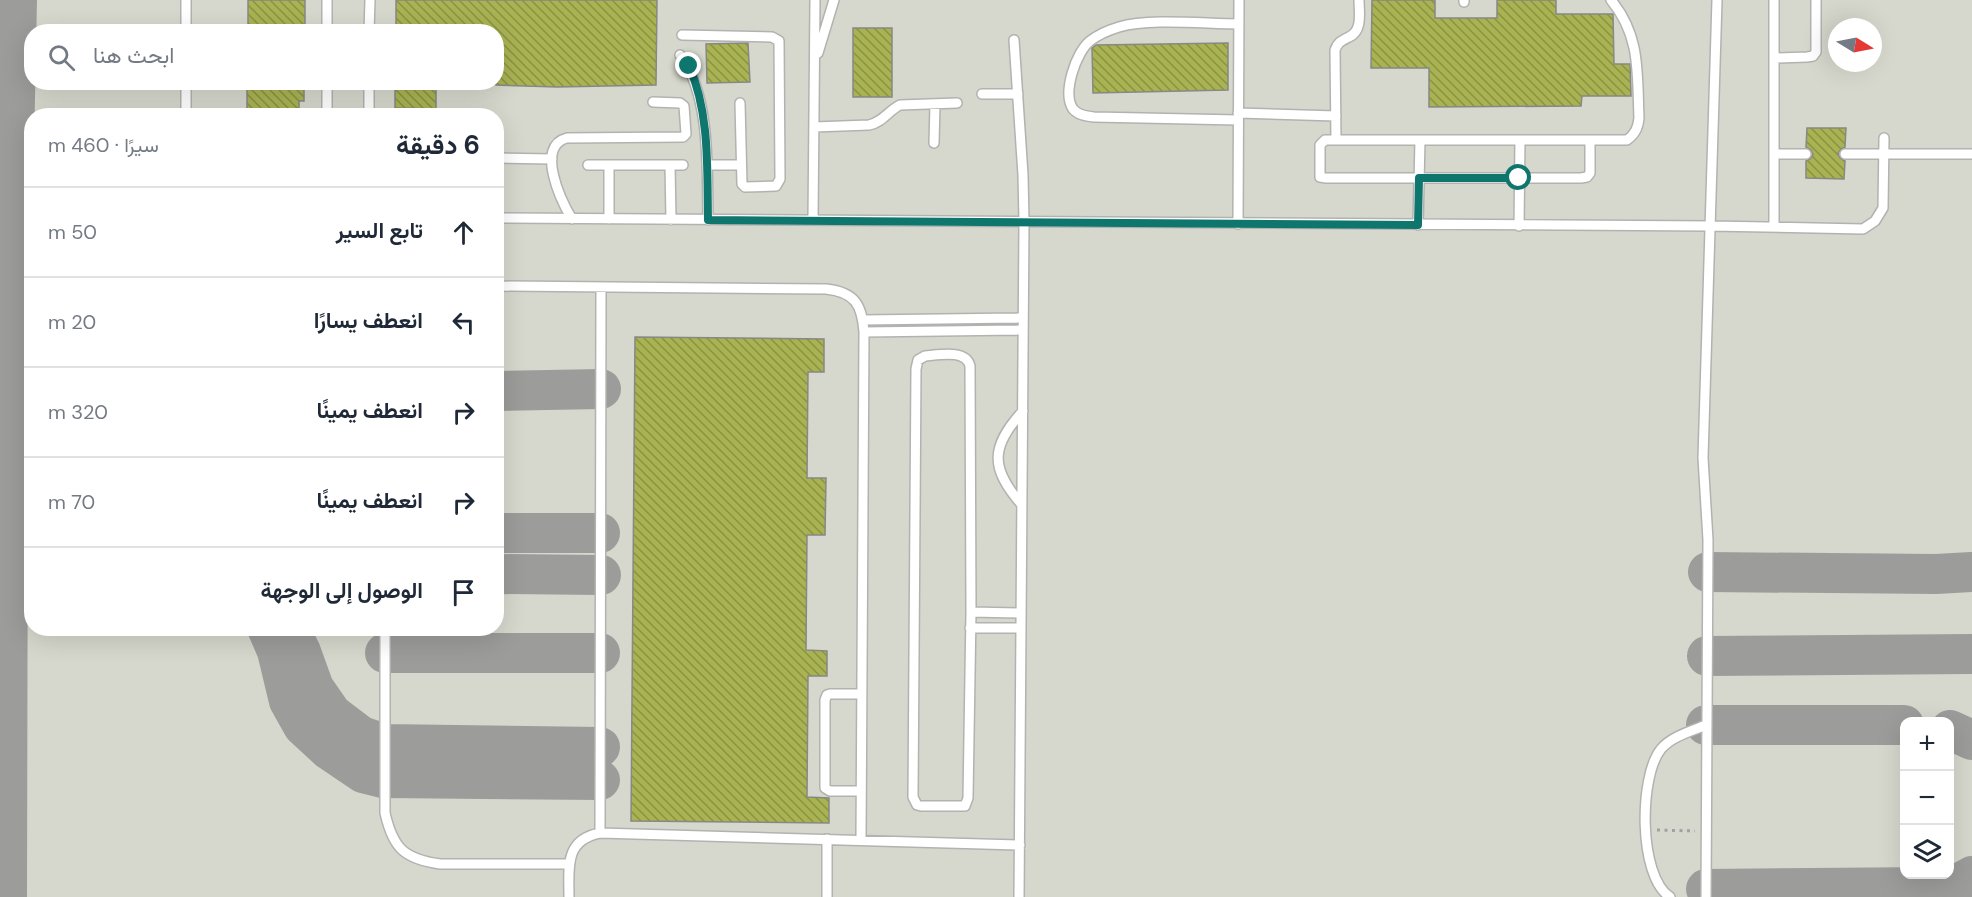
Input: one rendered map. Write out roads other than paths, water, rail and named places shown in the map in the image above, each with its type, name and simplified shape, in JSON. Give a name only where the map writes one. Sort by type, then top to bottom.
[{"type":"lane","points":[[186,0],[186,24]]},
{"type":"lane","points":[[327,0],[327,24]]},
{"type":"lane","points":[[369,24],[370,0]]},
{"type":"lane","points":[[813,220],[815,0]]},
{"type":"lane","points":[[815,64],[834,0]]},
{"type":"lane","points":[[1238,224],[1239,0]]},
{"type":"lane","points":[[1336,140],[1335,50],[1338,44],[1355,33],[1358,26],[1359,0]]},
{"type":"lane","points":[[1590,141],[1591,168],[1587,177],[1323,178],[1320,173],[1321,143],[1325,141],[1627,140],[1634,135],[1638,127],[1636,55],[1631,32],[1620,11],[1611,0]]},
{"type":"lane","points":[[1706,897],[1708,540],[1703,458],[1712,226],[1717,0]]},
{"type":"lane","points":[[1774,0],[1774,227]]},
{"type":"lane","points":[[1774,58],[1807,57],[1813,56],[1816,52],[1816,0]]},
{"type":"lane","points":[[1239,24],[1144,23],[1122,26],[1104,33],[1089,42],[1080,53],[1073,70],[1069,99],[1074,110],[1082,116],[1094,117],[1336,116]]},
{"type":"lane","points":[[682,36],[772,37],[779,41],[779,183],[772,187],[745,187],[742,184],[740,103]]},
{"type":"lane","points":[[1014,40],[1024,221],[1019,897]]},
{"type":"lane","points":[[680,55],[689,66],[701,100],[707,165],[708,220]]},
{"type":"lane","points":[[186,90],[186,108]]},
{"type":"lane","points":[[327,90],[327,108]]},
{"type":"lane","points":[[369,90],[369,108]]},
{"type":"lane","points":[[982,94],[1018,94]]},
{"type":"lane","points":[[573,219],[560,196],[553,172],[554,145],[567,138],[683,137],[686,129],[684,106],[681,103],[653,102]]},
{"type":"lane","points":[[814,127],[877,123],[900,105],[957,103]]},
{"type":"lane","points":[[934,143],[935,104]]},
{"type":"lane","points":[[504,218],[1863,229],[1875,221],[1883,208],[1884,138]]},
{"type":"lane","points":[[1418,225],[1420,140]]},
{"type":"lane","points":[[1519,226],[1520,140]]},
{"type":"lane","points":[[1775,154],[1806,154]]},
{"type":"lane","points":[[1845,154],[1972,154]]},
{"type":"lane","points":[[504,158],[552,159]]},
{"type":"lane","points":[[588,165],[683,165]]},
{"type":"lane","points":[[609,165],[609,219]]},
{"type":"lane","points":[[670,165],[671,220]]},
{"type":"lane","points":[[707,165],[741,165]]},
{"type":"lane","points":[[504,286],[839,290],[851,296],[860,307],[864,332],[861,840]]},
{"type":"lane","points":[[600,833],[601,288]]},
{"type":"lane","points":[[863,320],[1023,318]]},
{"type":"lane","points":[[864,332],[1023,330]]},
{"type":"lane","points":[[925,356],[963,356],[969,361],[970,366],[971,612],[967,802],[964,806],[917,805],[913,797],[916,369],[918,360],[925,356]]},
{"type":"lane","points":[[1022,505],[1004,482],[999,470],[998,458],[999,445],[1004,433],[1023,411]]},
{"type":"lane","points":[[971,612],[1021,613]]},
{"type":"lane","points":[[970,628],[1021,628]]},
{"type":"lane","points":[[385,636],[385,813],[389,833],[401,850],[419,861],[440,864],[569,864]]},
{"type":"lane","points":[[861,791],[830,791],[825,788],[825,700],[830,694],[862,694]]},
{"type":"lane","points":[[1670,897],[1665,894],[1652,873],[1647,847],[1646,806],[1650,773],[1662,748],[1679,736],[1707,725]]},
{"type":"lane","points":[[569,897],[569,864],[572,851],[589,835],[600,833],[1020,845]]},
{"type":"lane","points":[[827,840],[827,897]]}]
